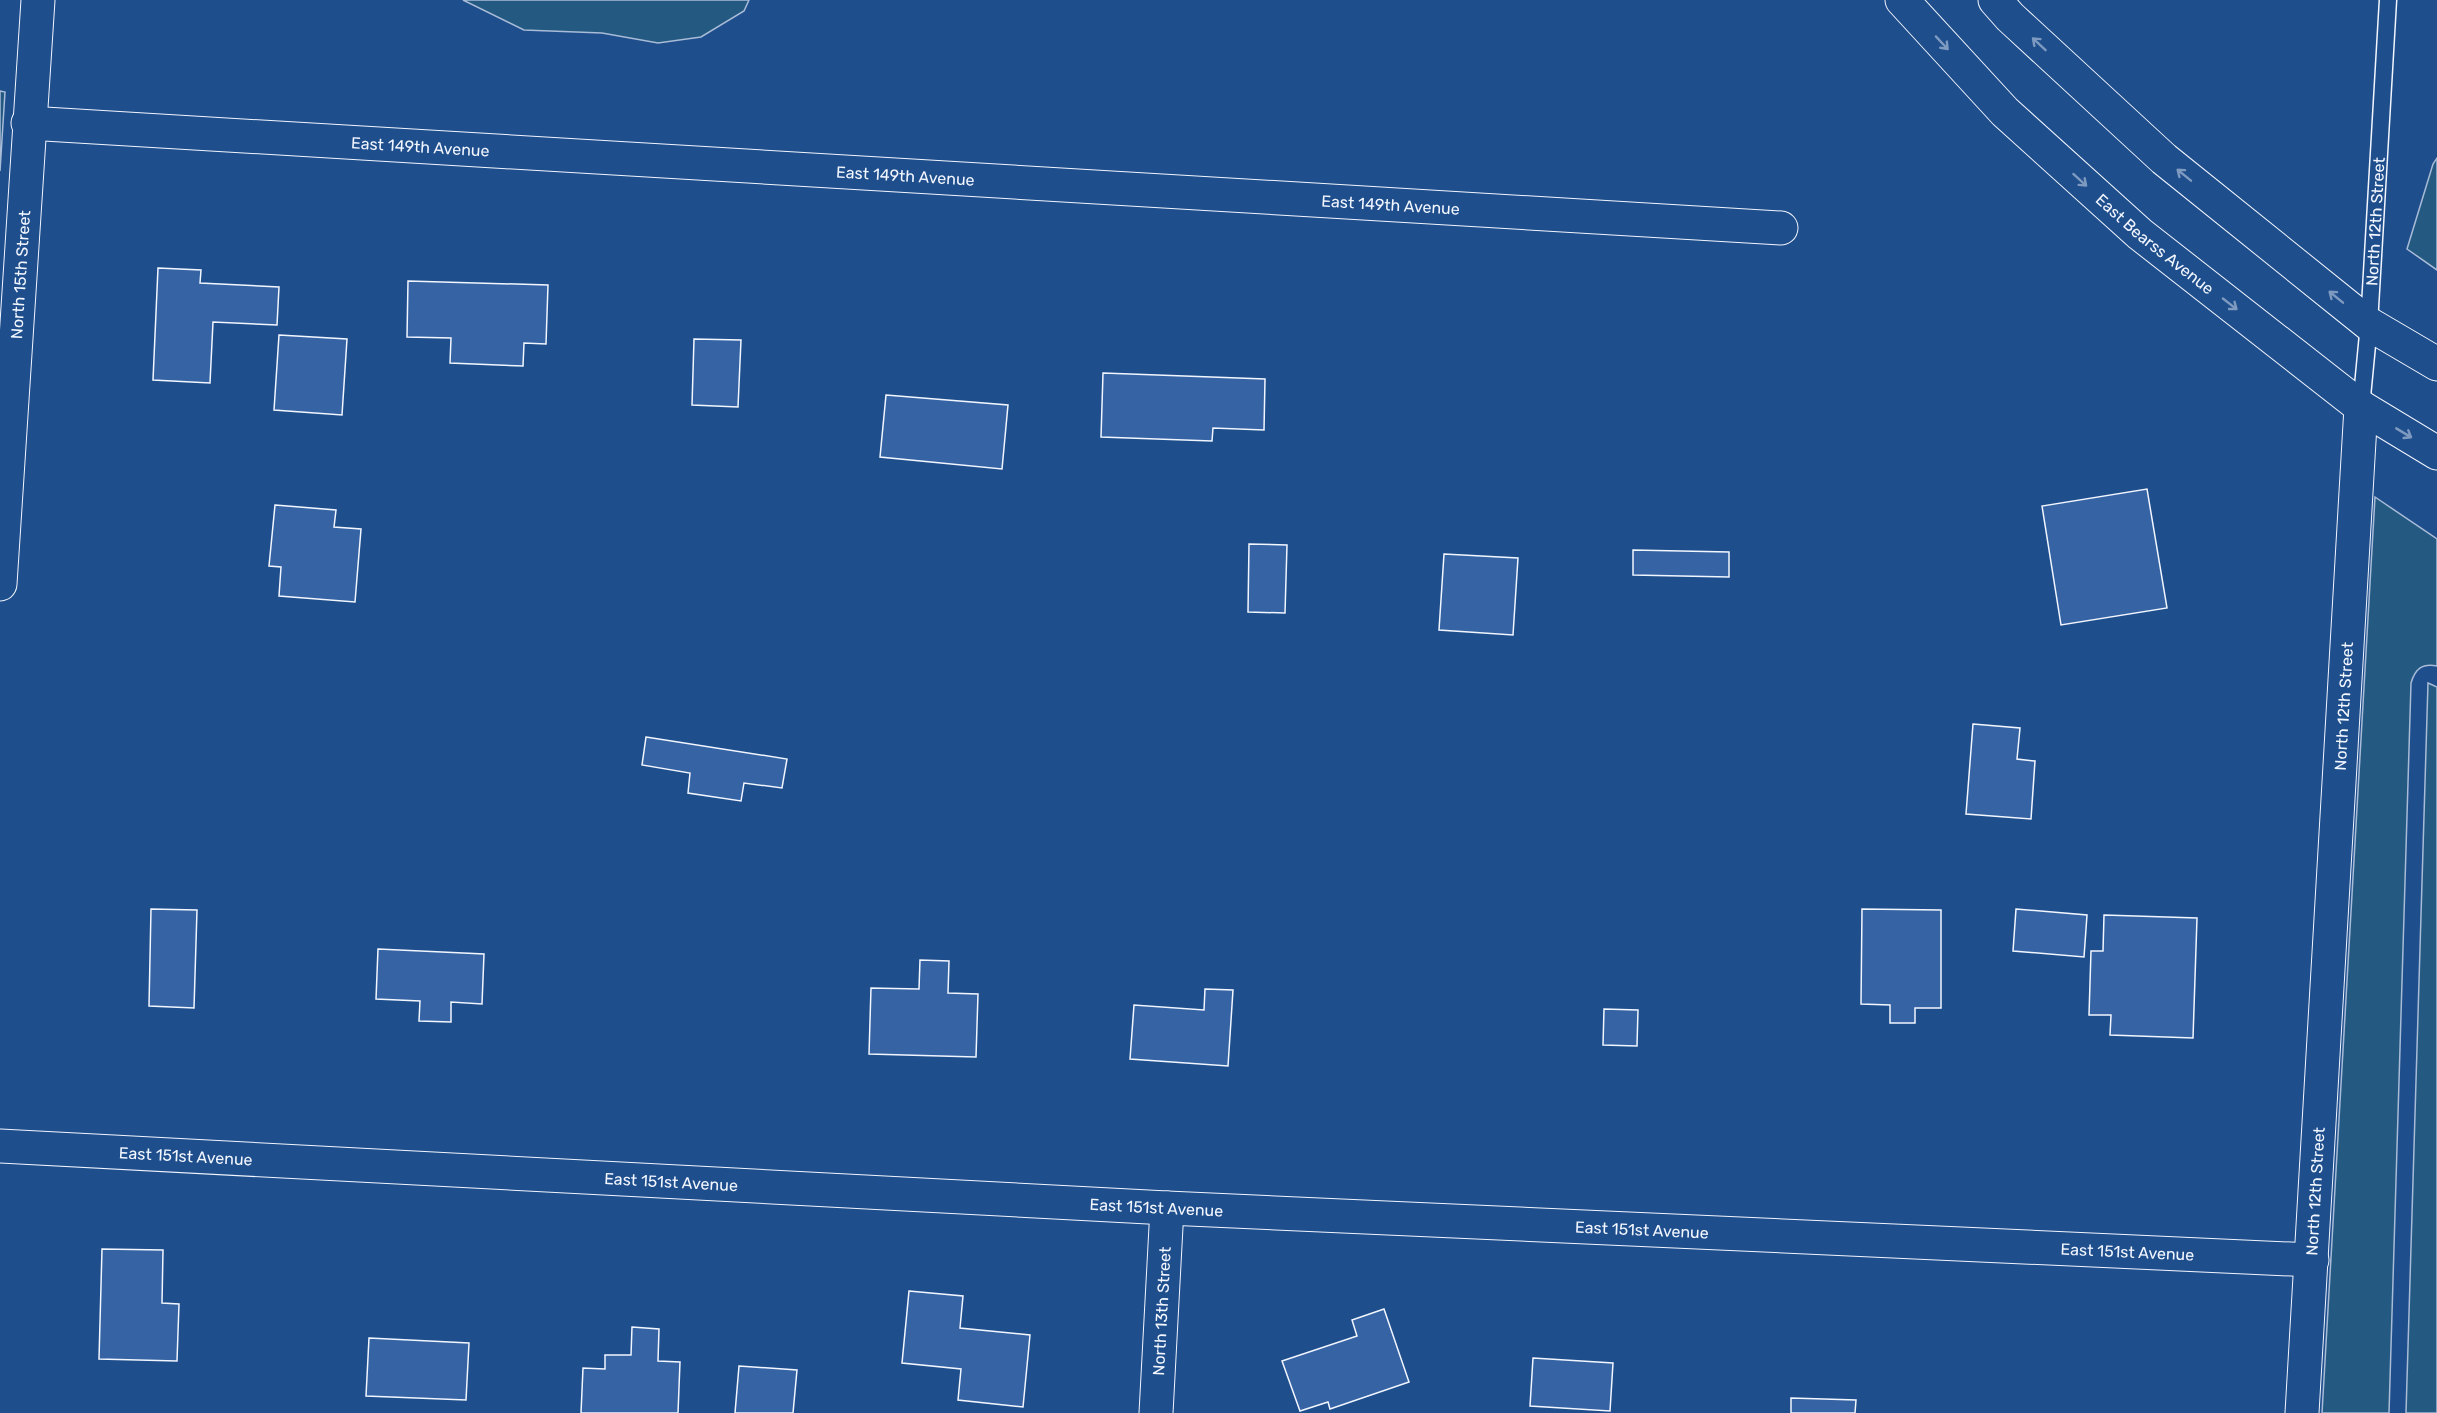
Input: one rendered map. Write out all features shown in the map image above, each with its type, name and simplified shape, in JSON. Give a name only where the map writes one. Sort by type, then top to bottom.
[{"type":"street","name":"North 15th Street","points":[[0,584],[28,123],[38,0]]},
{"type":"street","name":"East Bearss Avenue","points":[[1902,0],[2005,112],[2140,234],[2361,407],[2437,453]]},
{"type":"street","points":[[1995,0],[2010,17],[2164,159],[2369,324],[2437,364]]},
{"type":"street","name":"East 149th Avenue","points":[[28,123],[1782,228]]},
{"type":"street","name":"North 12th Street","points":[[2302,1413],[2361,407]]},
{"type":"street","name":"East 151st Avenue","points":[[0,1146],[1167,1208],[2312,1260]]},
{"type":"street","name":"North 13th Street","points":[[1156,1413],[1167,1208]]},
{"type":"lane","name":"North 12th Street","points":[[2361,407],[2369,324],[2388,0]]},
{"type":"shaded area","points":[[463,0],[749,0],[744,11],[701,37],[658,43],[602,33],[524,30]]},
{"type":"shaded area","points":[[0,91],[5,92],[0,171]]},
{"type":"shaded area","points":[[2437,158],[2437,270],[2407,249],[2433,164]]},
{"type":"shaded area","points":[[2375,497],[2437,539],[2437,666],[2423,666],[2415,674],[2411,683],[2389,1413],[2322,1413]]},
{"type":"shaded area","points":[[2428,683],[2437,687],[2437,1413],[2406,1413]]},
{"type":"building","points":[[158,268],[201,270],[200,283],[279,287],[277,325],[213,322],[210,383],[153,380]]},
{"type":"building","points":[[408,281],[548,285],[546,344],[524,343],[523,366],[450,363],[451,338],[407,337]]},
{"type":"building","points":[[279,335],[347,339],[342,415],[274,410]]},
{"type":"building","points":[[694,339],[741,340],[738,407],[692,405]]},
{"type":"building","points":[[1103,373],[1265,379],[1264,430],[1213,428],[1212,441],[1101,437]]},
{"type":"building","points":[[886,395],[1008,405],[1002,469],[880,457]]},
{"type":"building","points":[[2147,489],[2167,608],[2061,625],[2042,506]]},
{"type":"building","points":[[275,505],[336,510],[334,527],[361,529],[355,602],[279,596],[281,567],[269,566]]},
{"type":"building","points":[[1249,544],[1287,545],[1285,613],[1248,612]]},
{"type":"building","points":[[1633,550],[1729,552],[1729,577],[1633,575]]},
{"type":"building","points":[[1444,554],[1518,558],[1513,635],[1439,630]]},
{"type":"building","points":[[1973,724],[2020,728],[2017,759],[2035,761],[2031,819],[1966,814]]},
{"type":"building","points":[[646,737],[787,759],[782,788],[744,783],[741,801],[688,793],[690,773],[642,765]]},
{"type":"building","points":[[151,909],[197,910],[194,1008],[149,1006]]},
{"type":"building","points":[[1862,909],[1941,910],[1941,1008],[1915,1008],[1915,1023],[1890,1023],[1890,1005],[1861,1004]]},
{"type":"building","points":[[2016,909],[2087,915],[2084,957],[2013,951]]},
{"type":"building","points":[[2104,915],[2197,918],[2193,1038],[2110,1035],[2111,1015],[2089,1015],[2091,951],[2103,951]]},
{"type":"building","points":[[378,949],[484,954],[482,1004],[451,1002],[451,1022],[419,1021],[420,1001],[376,999]]},
{"type":"building","points":[[920,960],[949,961],[948,993],[978,994],[976,1057],[869,1054],[871,988],[919,989]]},
{"type":"building","points":[[1205,989],[1233,990],[1228,1066],[1130,1059],[1134,1005],[1204,1010]]},
{"type":"building","points":[[1604,1009],[1638,1010],[1637,1046],[1603,1045]]},
{"type":"building","points":[[102,1249],[163,1250],[162,1303],[179,1304],[177,1361],[99,1359]]},
{"type":"building","points":[[909,1291],[963,1296],[960,1328],[1030,1335],[1023,1407],[958,1400],[961,1369],[902,1363]]},
{"type":"building","points":[[1384,1309],[1409,1382],[1330,1409],[1328,1402],[1300,1411],[1282,1361],[1357,1336],[1352,1320]]},
{"type":"building","points":[[632,1327],[659,1329],[658,1361],[680,1362],[678,1413],[581,1413],[583,1368],[605,1369],[605,1355],[631,1355]]},
{"type":"building","points":[[369,1338],[469,1343],[466,1400],[366,1396]]},
{"type":"building","points":[[1533,1358],[1613,1363],[1610,1411],[1530,1406]]},
{"type":"building","points":[[739,1366],[797,1370],[793,1413],[735,1413]]},
{"type":"building","points":[[1791,1398],[1856,1400],[1855,1413],[1791,1413]]}]
